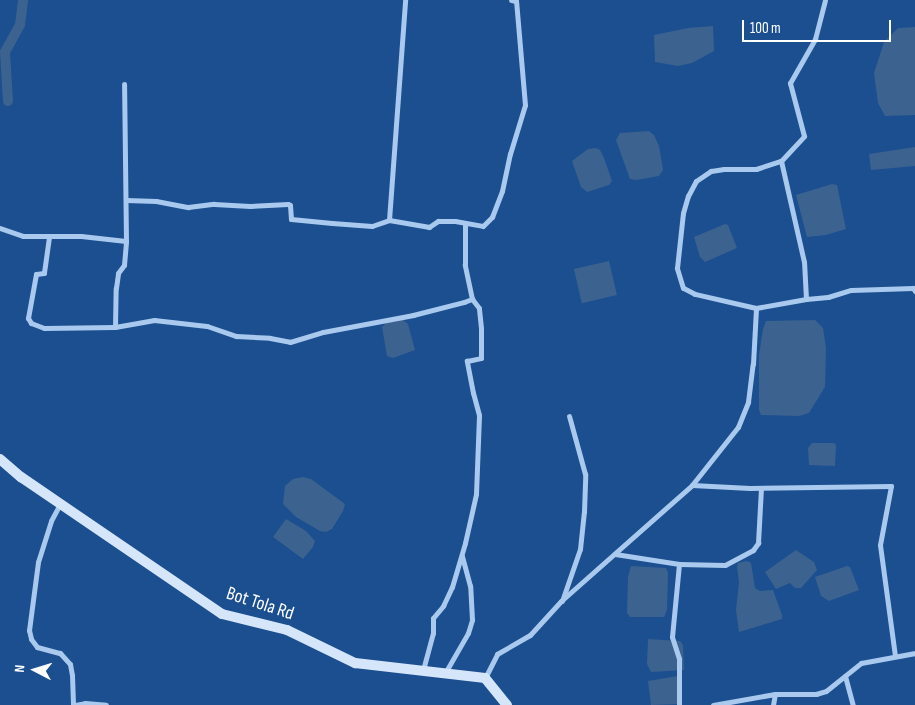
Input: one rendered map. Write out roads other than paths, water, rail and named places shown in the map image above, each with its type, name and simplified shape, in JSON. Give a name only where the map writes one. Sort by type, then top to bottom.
[{"type":"main road","name":"Bot Tola Rd","points":[[0,459],[21,477],[61,502],[222,614],[287,630],[355,663],[484,678]]},
{"type":"main road","points":[[484,678],[507,705]]},
{"type":"street","points":[[389,220],[405,0]]},
{"type":"street","points":[[126,200],[156,201],[188,207],[214,204],[250,206],[288,204],[290,206],[291,219],[372,226],[389,220],[430,227],[438,221],[483,226],[492,217],[502,190],[510,154],[525,105],[516,1],[511,0]]},
{"type":"street","points":[[825,0],[815,39],[790,83],[804,136],[781,161],[756,170],[724,169],[711,171],[696,181],[688,196],[683,213],[677,268],[683,288],[695,294],[756,308],[828,297],[851,290],[913,288],[915,291]]},
{"type":"street","points":[[115,327],[116,288],[118,273],[124,265],[126,241],[124,84]]},
{"type":"street","points":[[781,161],[804,262],[806,299]]},
{"type":"street","points":[[423,670],[433,633],[433,618],[448,597],[462,556],[476,494],[479,415],[472,394],[468,361],[481,358],[479,308],[472,299],[466,265],[466,223]]},
{"type":"street","points":[[0,228],[23,236],[81,236],[126,241]]},
{"type":"street","points":[[48,237],[44,273],[36,274],[29,321],[44,328],[115,327],[154,320],[207,326],[236,336],[270,338],[290,342],[323,332],[413,315],[472,299]]},
{"type":"street","points":[[484,678],[497,654],[530,635],[561,601],[692,485],[738,428],[748,402],[753,364],[756,308]]},
{"type":"street","points":[[561,601],[580,549],[584,512],[585,474],[569,416]]},
{"type":"street","points":[[692,485],[761,488],[891,486],[880,546],[895,656]]},
{"type":"street","points":[[616,554],[679,564],[725,565],[752,550],[758,543],[761,488]]},
{"type":"street","points":[[61,502],[51,522],[38,562],[29,630],[31,639],[38,647],[60,653],[70,664],[74,705],[84,703],[106,705]]},
{"type":"street","points":[[445,673],[468,633],[472,620],[470,586],[462,556]]},
{"type":"street","points":[[679,564],[672,637],[679,659],[679,705]]},
{"type":"street","points":[[713,705],[775,694],[816,694],[826,691],[860,663],[915,653]]},
{"type":"street","points":[[845,676],[853,705]]},
{"type":"street","points":[[773,705],[775,694]]},
{"type":"water","points":[[713,26],[714,51],[692,63],[678,66],[655,62],[654,35],[688,28]]},
{"type":"water","points":[[915,27],[915,115],[885,116],[878,103],[874,73],[884,42],[898,28]]},
{"type":"water","points":[[649,131],[654,135],[659,146],[663,170],[659,176],[636,180],[630,179],[616,140],[620,133]]},
{"type":"water","points":[[915,147],[915,166],[871,170],[869,154]]},
{"type":"water","points":[[596,148],[600,150],[604,158],[612,181],[609,185],[587,192],[581,187],[572,161],[588,149]]},
{"type":"water","points":[[832,184],[837,185],[846,229],[826,235],[807,237],[796,195]]},
{"type":"water","points":[[725,224],[728,225],[737,248],[705,262],[700,257],[694,237]]},
{"type":"water","points":[[609,261],[617,295],[582,303],[574,269]]},
{"type":"water","points":[[402,319],[408,324],[415,350],[393,358],[387,356],[382,327],[386,323]]},
{"type":"water","points":[[815,320],[823,328],[826,348],[825,387],[809,413],[799,416],[761,415],[759,410],[759,355],[766,321]]},
{"type":"water","points":[[812,443],[834,443],[836,445],[835,466],[809,465],[808,448]]},
{"type":"water","points":[[303,477],[311,479],[345,504],[332,529],[326,532],[320,531],[296,517],[283,504],[285,486],[293,479]]},
{"type":"water","points":[[286,519],[306,531],[315,541],[313,547],[303,559],[273,537]]},
{"type":"water","points":[[796,550],[814,562],[817,570],[801,588],[795,588],[790,583],[776,589],[765,572]]},
{"type":"water","points":[[747,561],[751,563],[755,588],[760,591],[773,590],[782,619],[739,632],[736,610],[739,582],[737,567],[738,563]]},
{"type":"water","points":[[631,566],[666,568],[668,573],[667,610],[664,617],[630,617],[627,613],[628,577]]},
{"type":"water","points":[[847,566],[850,567],[859,590],[829,601],[821,596],[815,577]]},
{"type":"water","points":[[648,639],[680,641],[683,645],[684,670],[651,672],[647,664]]},
{"type":"water","points":[[680,677],[681,704],[651,705],[648,681]]},
{"type":"waterway","points":[[8,101],[5,52],[20,25],[23,0]]}]
